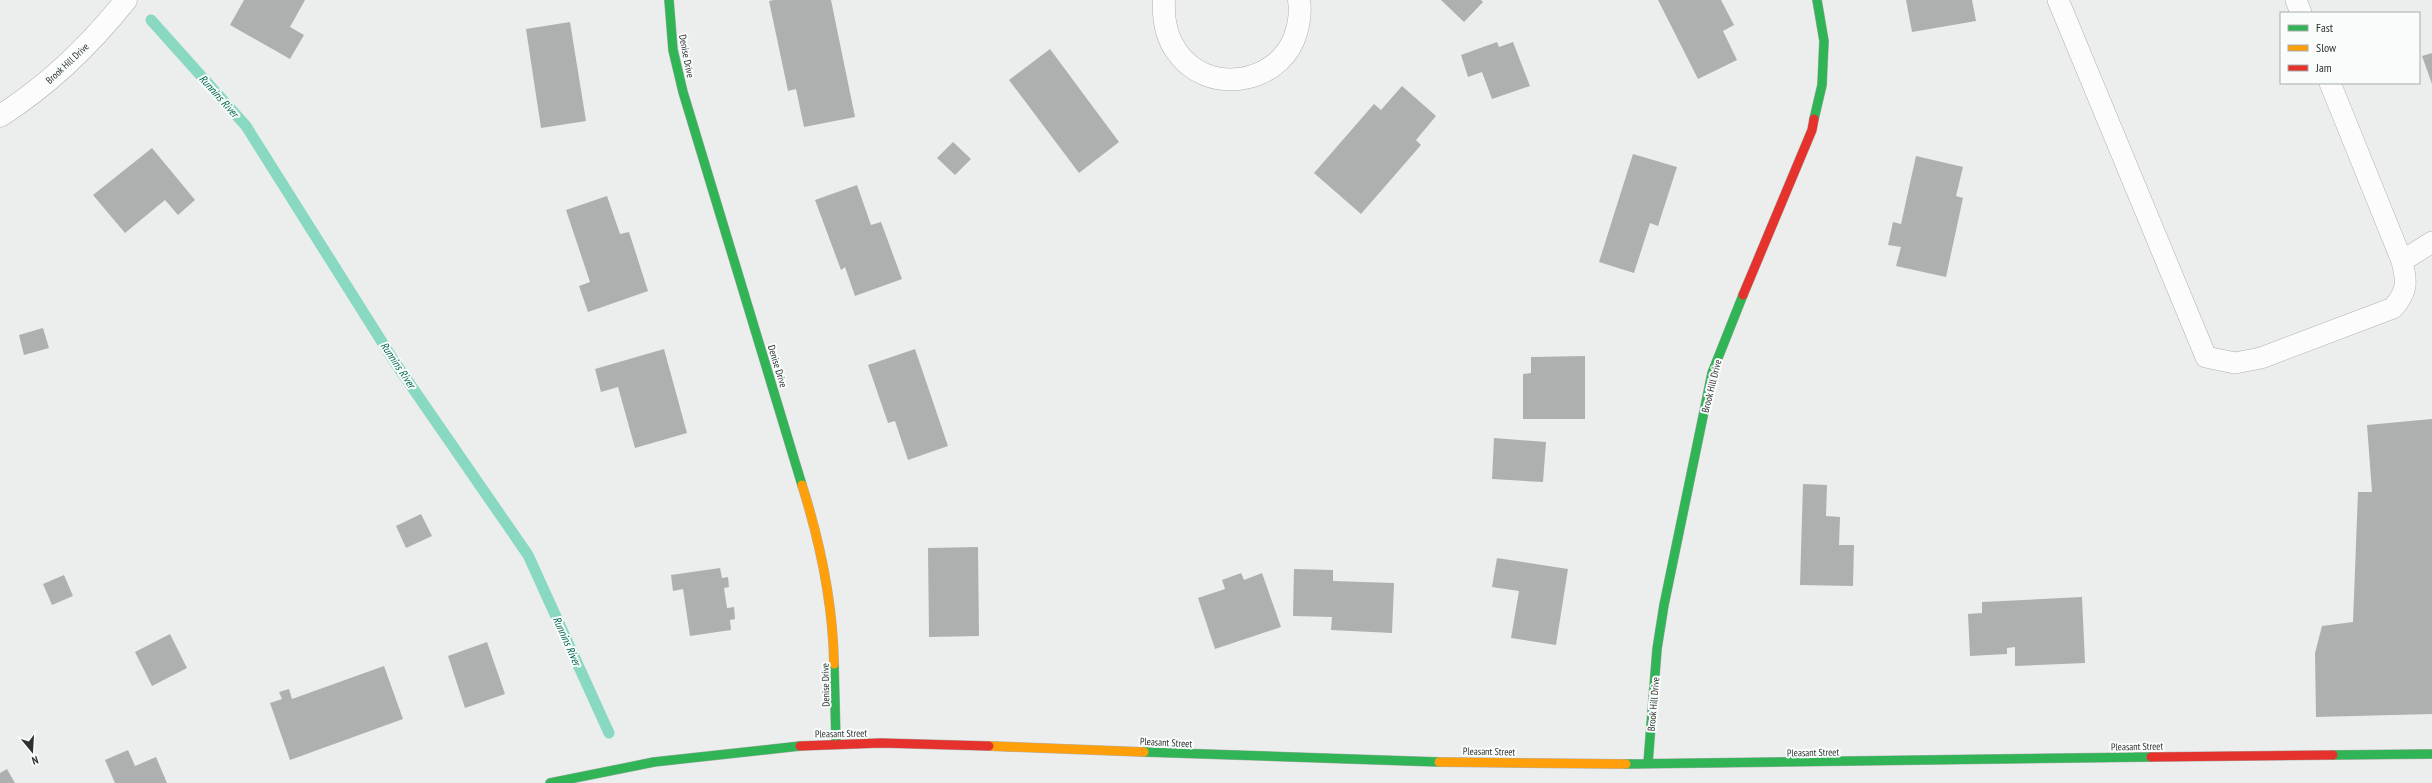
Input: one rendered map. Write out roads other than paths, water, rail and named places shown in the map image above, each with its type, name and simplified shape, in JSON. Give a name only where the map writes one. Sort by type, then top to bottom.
[{"type":"street","name":"Brook Hill Drive","points":[[0,116],[25,100],[79,54],[126,0]]},
{"type":"street","name":"Denise Drive","points":[[669,0],[673,50],[683,92],[810,513],[822,561],[834,642],[836,743]]},
{"type":"street","points":[[1165,3],[1166,32],[1177,53],[1194,69],[1216,78],[1237,80],[1258,75],[1276,64],[1290,48],[1298,28],[1299,0]]},
{"type":"street","name":"Brook Hill Drive","points":[[1648,763],[1657,648],[1664,605],[1712,373],[1732,320],[1812,130],[1822,85],[1824,41],[1817,0]]},
{"type":"street","name":"Pleasant Street","points":[[550,783],[671,759],[836,743],[953,744],[1372,761],[1780,764],[2172,756],[2432,754]]},
{"type":"lane","points":[[2058,0],[2206,357],[2235,363],[2261,358],[2393,308],[2401,299],[2407,282],[2402,261],[2330,84]]},
{"type":"lane","points":[[2296,0],[2301,12]]},
{"type":"lane","points":[[2402,261],[2432,242]]},
{"type":"waterway","name":"Runnins River","points":[[151,20],[246,126],[394,361],[528,555],[609,733]]}]
